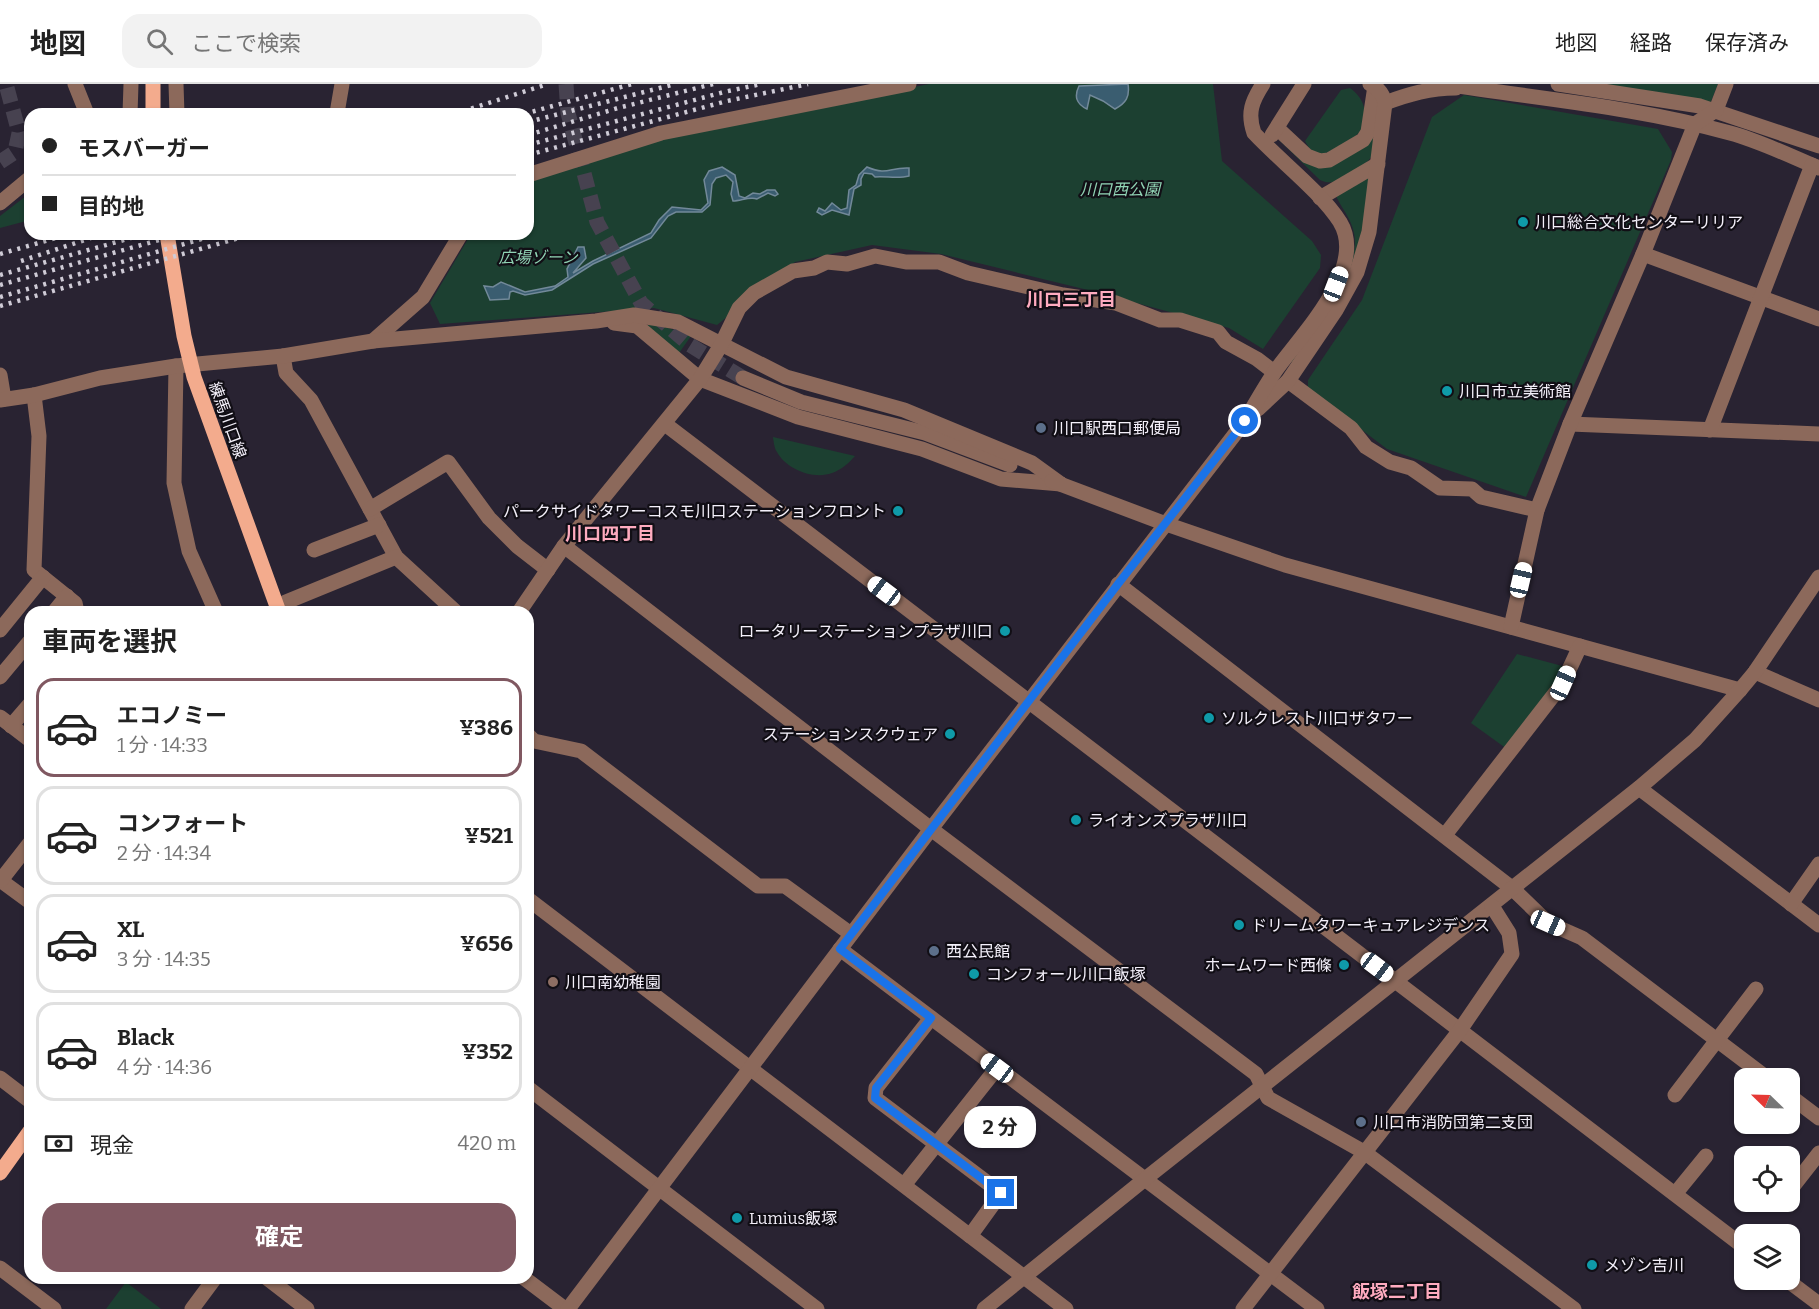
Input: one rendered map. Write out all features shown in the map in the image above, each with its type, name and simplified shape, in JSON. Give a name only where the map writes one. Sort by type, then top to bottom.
[{"type":"main road","points":[[153,84],[153,108]]},
{"type":"main road","name":"練馬川口線","points":[[168,240],[184,336],[194,377],[275,606]]},
{"type":"main road","points":[[0,1173],[24,1139]]},
{"type":"street","points":[[75,84],[85,108]]},
{"type":"street","points":[[130,108],[131,84]]},
{"type":"street","points":[[176,84],[177,108]]},
{"type":"street","points":[[338,108],[342,84]]},
{"type":"street","points":[[534,173],[661,133],[909,84]]},
{"type":"street","points":[[532,1284],[566,1309],[931,829],[1030,703],[1118,584],[1245,421],[1274,372],[1327,302],[1344,264],[1347,247],[1343,230],[1341,224],[1320,198],[1254,133],[1250,120],[1251,106],[1263,84]]},
{"type":"street","points":[[1265,145],[1304,84]]},
{"type":"street","points":[[1445,84],[1606,107],[1695,124],[1754,141],[1816,167],[1761,298],[1710,429]]},
{"type":"street","points":[[1558,84],[1700,106],[1819,146]]},
{"type":"street","points":[[1511,627],[1537,510],[1570,424],[1643,254],[1695,124],[1716,110],[1726,84]]},
{"type":"street","points":[[1277,128],[1314,160],[1329,160],[1363,140],[1368,132],[1373,85]]},
{"type":"street","points":[[1245,421],[1288,381],[1342,300],[1357,272],[1369,232],[1385,103],[1383,94],[1373,85]]},
{"type":"street","points":[[1385,103],[1428,90],[1474,88]]},
{"type":"street","points":[[1320,198],[1378,164]]},
{"type":"street","points":[[0,203],[24,183]]},
{"type":"street","points":[[373,341],[423,297],[457,240]]},
{"type":"street","points":[[1643,254],[1819,319]]},
{"type":"street","points":[[523,606],[564,546],[700,379],[739,309],[754,293],[793,272],[814,268],[827,262],[847,264],[875,256],[906,262],[939,262],[968,273],[1063,295],[1116,303],[1160,320],[1180,320],[1218,332],[1226,342],[1257,359],[1274,372]]},
{"type":"street","points":[[0,375],[2,399],[34,395],[100,378],[176,366],[283,356],[373,341],[596,321],[633,315],[678,322],[786,377],[904,410],[1032,463],[1061,484]]},
{"type":"street","points":[[596,321],[637,326],[700,379],[798,417],[922,449],[1001,479],[1061,484]]},
{"type":"street","points":[[283,356],[286,373],[311,400],[396,557],[449,606]]},
{"type":"street","points":[[176,366],[174,483],[189,551],[213,606]]},
{"type":"street","points":[[743,378],[801,402],[924,433],[1166,524],[1285,565],[1740,690]]},
{"type":"street","points":[[1288,381],[1351,428],[1366,447],[1390,462],[1411,468],[1440,488],[1472,489],[1481,497],[1537,510]]},
{"type":"street","points":[[34,395],[39,436],[34,570],[67,596],[76,606]]},
{"type":"street","points":[[665,423],[1734,1239]]},
{"type":"street","points":[[1570,424],[1819,434]]},
{"type":"street","points":[[370,509],[448,462],[489,518],[517,546],[548,570]]},
{"type":"street","points":[[314,550],[379,525]]},
{"type":"street","points":[[564,546],[931,829],[1256,1074],[1268,1098],[1364,1152],[1574,1309]]},
{"type":"street","points":[[282,606],[286,602],[396,557]]},
{"type":"street","points":[[0,630],[43,577]]},
{"type":"street","points":[[984,1309],[1145,1179],[1514,889],[1695,740],[1755,672],[1819,577]]},
{"type":"street","points":[[1118,584],[1514,889],[1548,923],[1582,938],[1753,1068]]},
{"type":"street","points":[[59,606],[67,596]]},
{"type":"street","points":[[1445,836],[1563,683],[1580,646]]},
{"type":"street","points":[[0,677],[24,648]]},
{"type":"street","points":[[1755,672],[1819,700]]},
{"type":"street","points":[[24,708],[6,722],[24,736]]},
{"type":"street","points":[[534,741],[581,751],[759,886],[785,885],[851,934]]},
{"type":"street","points":[[1639,788],[1819,925]]},
{"type":"street","points":[[24,851],[1,880],[24,898]]},
{"type":"street","points":[[1791,903],[1819,864]]},
{"type":"street","points":[[534,904],[1066,1309]]},
{"type":"street","points":[[1243,1309],[1460,1030],[1512,954],[1509,933],[1492,906]]},
{"type":"street","points":[[840,949],[1317,1309]]},
{"type":"street","points":[[1675,1095],[1756,989]]},
{"type":"street","points":[[931,1018],[876,1088],[875,1098],[1001,1193],[970,1236]]},
{"type":"street","points":[[904,1185],[997,1068]]},
{"type":"street","points":[[0,1078],[24,1096]]},
{"type":"street","points":[[534,1093],[817,1309]]},
{"type":"street","points":[[1800,1104],[1819,1118]]},
{"type":"street","points":[[1800,1177],[1819,1153]]},
{"type":"street","points":[[1675,1194],[1706,1156]]},
{"type":"street","points":[[0,1268],[54,1309]]},
{"type":"street","points":[[192,1309],[211,1284]]},
{"type":"street","points":[[275,1284],[307,1309]]},
{"type":"street","points":[[1800,1290],[1819,1304]]},
{"type":"green space","name":"川口西公園","points":[[929,84],[1213,84],[1222,161],[1312,241],[1321,255],[1320,268],[1263,349],[1229,328],[1092,291],[941,254],[872,245],[795,262],[717,325],[654,308],[440,324],[430,303],[467,240],[534,240],[534,178],[658,139]]},
{"type":"green space","points":[[1603,84],[1718,84],[1710,104]]},
{"type":"green space","points":[[1350,88],[1359,96],[1364,106],[1365,118],[1361,130],[1349,141],[1330,151],[1321,154],[1311,151],[1305,141],[1341,90]]},
{"type":"green space","points":[[1464,95],[1658,129],[1672,152],[1671,160],[1526,497],[1387,449],[1308,389],[1308,380],[1362,300],[1432,117]]},
{"type":"green space","points":[[1376,113],[1372,156],[1346,177],[1333,182],[1320,180],[1279,140],[1280,138],[1307,161],[1363,146]]},
{"type":"green space","points":[[1370,173],[1363,231],[1350,278],[1336,304],[1293,363],[1290,361],[1334,300],[1351,266],[1354,249],[1353,228],[1336,196]]},
{"type":"green space","points":[[24,198],[24,222],[0,228],[0,216]]},
{"type":"green space","points":[[651,322],[691,336],[679,353],[647,326]]},
{"type":"green space","points":[[773,437],[855,456],[845,466],[832,473],[809,474],[793,468],[781,458],[775,449]]},
{"type":"green space","points":[[1517,654],[1566,667],[1507,749],[1471,723]]},
{"type":"green space","points":[[125,1284],[129,1284],[161,1309],[106,1309]]},
{"type":"water","points":[[1128,84],[1126,99],[1115,109],[1090,95],[1087,109],[1080,105],[1077,99],[1079,86]]},
{"type":"water","points":[[722,167],[735,175],[739,196],[745,198],[753,193],[760,194],[767,190],[775,190],[778,194],[775,196],[768,193],[757,199],[733,201],[731,194],[733,182],[726,175],[716,178],[712,184],[710,205],[702,212],[676,212],[668,216],[651,238],[593,264],[552,290],[525,295],[513,291],[510,292],[509,299],[490,300],[484,286],[493,287],[501,282],[525,292],[555,286],[568,277],[567,269],[578,247],[584,247],[586,258],[573,273],[651,233],[659,220],[672,207],[701,210],[708,203],[704,180],[709,171]]},
{"type":"water","points":[[867,167],[884,171],[909,168],[909,176],[875,177],[864,173],[861,185],[854,189],[849,215],[832,210],[822,215],[817,212],[819,208],[825,211],[832,203],[841,210],[847,208],[849,190],[856,185],[859,175]]},
{"type":"tunnel","points":[[0,162],[15,152],[19,133],[6,84]]},
{"type":"tunnel","points":[[566,84],[568,113],[597,222],[641,303],[690,345],[743,378]]},
{"type":"railway","points":[[473,108],[548,84]]},
{"type":"railway","points":[[534,111],[632,84]]},
{"type":"railway","points":[[534,120],[675,84]]},
{"type":"railway","points":[[534,133],[618,108],[713,84]]},
{"type":"railway","points":[[534,143],[761,84]]},
{"type":"railway","points":[[534,153],[727,101],[808,84]]},
{"type":"railway","points":[[0,254],[49,240]]},
{"type":"railway","points":[[21,261],[85,240]]},
{"type":"railway","points":[[0,275],[124,240]]},
{"type":"railway","points":[[0,285],[159,240]]},
{"type":"railway","points":[[0,297],[198,240]]},
{"type":"railway","points":[[0,306],[232,240]]},
{"type":"place","name":"川口総合文化センターリリア","points":[[1523,222]]},
{"type":"place","name":"川口市立美術館","points":[[1447,391]]},
{"type":"place","name":"川口駅西口郵便局","points":[[1041,428]]},
{"type":"place","name":"パークサイドタワーコスモ川口ステーションフロント","points":[[898,511]]},
{"type":"place","name":"ロータリーステーションプラザ川口","points":[[1005,631]]},
{"type":"place","name":"ソルクレスト川口ザタワー","points":[[1209,718]]},
{"type":"place","name":"ステーションスクウェア","points":[[950,734]]},
{"type":"place","name":"ライオンズプラザ川口","points":[[1076,820]]},
{"type":"place","name":"ドリームタワーキュアレジデンス","points":[[1239,925]]},
{"type":"place","name":"西公民館","points":[[934,951]]},
{"type":"place","name":"ホームワード西條","points":[[1344,965]]},
{"type":"place","name":"コンフォール川口飯塚","points":[[974,974]]},
{"type":"place","name":"川口南幼稚園","points":[[553,982]]},
{"type":"place","name":"川口市消防団第二支団","points":[[1361,1122]]},
{"type":"place","name":"Lumius飯塚","points":[[737,1218]]},
{"type":"place","name":"メゾン吉川","points":[[1592,1265]]},
{"type":"district","name":"川口三丁目","points":[[1071,300]]},
{"type":"district","name":"川口四丁目","points":[[610,534]]},
{"type":"district","name":"飯塚二丁目","points":[[1397,1292]]},
{"type":"route","points":[[1001,1193],[875,1098],[876,1088],[931,1018],[840,949],[1245,421]]},
{"type":"park label","name":"広場ゾーン","points":[[538,257]]}]
